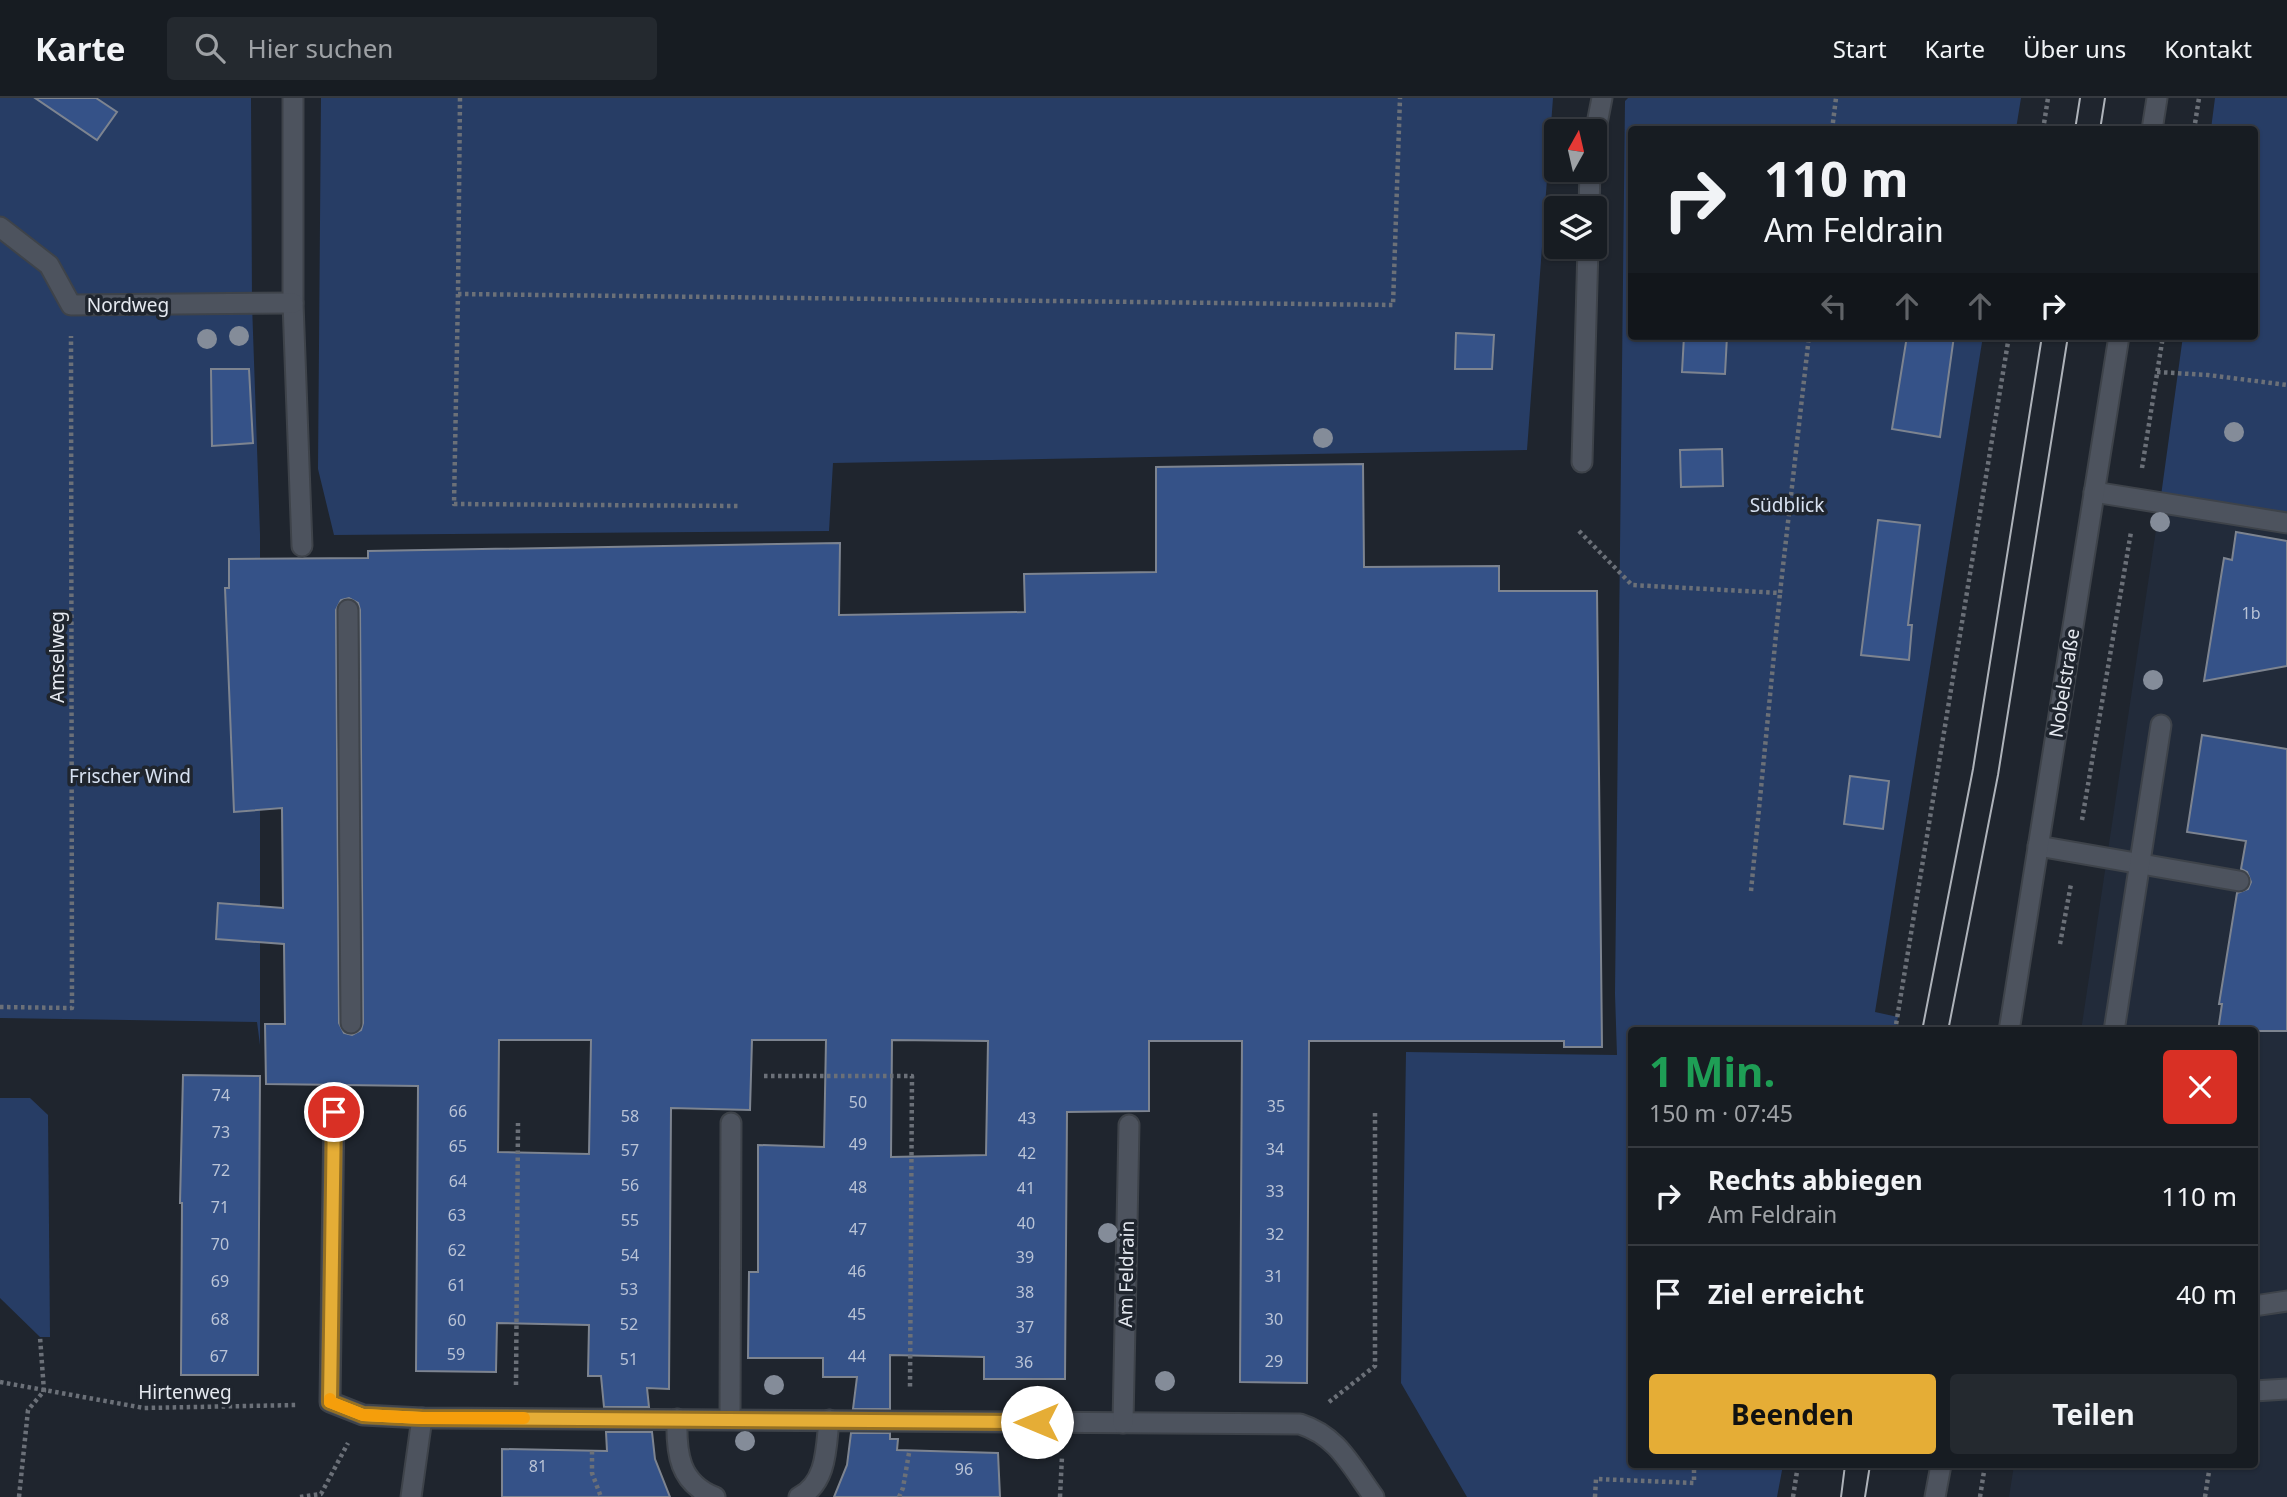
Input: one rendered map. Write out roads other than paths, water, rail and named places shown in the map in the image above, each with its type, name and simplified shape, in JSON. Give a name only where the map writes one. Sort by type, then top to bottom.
[{"type":"street","points":[[293,98],[293,303],[302,547]]},
{"type":"street","points":[[1598,119],[1602,98]]},
{"type":"street","points":[[2153,126],[2157,98]]},
{"type":"street","name":"Nordweg","points":[[0,227],[49,265],[71,305],[293,303]]},
{"type":"street","points":[[1582,462],[1588,259]]},
{"type":"street","name":"Nobelstraße","points":[[2010,1027],[2118,340]]},
{"type":"street","points":[[2094,492],[2287,523]]},
{"type":"street","points":[[348,610],[351,1023]]},
{"type":"street","points":[[2115,1027],[2161,725]]},
{"type":"street","points":[[2038,846],[2239,881]]},
{"type":"street","points":[[334,1112],[330,1402],[363,1415],[422,1418],[1300,1424],[1318,1429],[1334,1442],[1374,1497]]},
{"type":"street","points":[[730,1419],[731,1123]]},
{"type":"street","name":"Am Feldrain","points":[[1122,1423],[1129,1125]]},
{"type":"street","points":[[2258,1305],[2287,1301]]},
{"type":"street","points":[[2258,1391],[2287,1389]]},
{"type":"street","points":[[411,1497],[422,1418]]},
{"type":"street","points":[[677,1419],[676,1444],[681,1468],[705,1493],[715,1497]]},
{"type":"street","points":[[799,1497],[820,1478],[829,1420]]},
{"type":"street","points":[[1935,1497],[1940,1468]]},
{"type":"tram line","points":[[2076,126],[2080,98]]},
{"type":"tram line","points":[[2101,126],[2105,98]]},
{"type":"tram line","points":[[1923,1027],[1973,769],[2041,340]]},
{"type":"tram line","points":[[1949,1027],[1998,775],[2067,340]]},
{"type":"tram line","points":[[1841,1497],[1845,1468]]},
{"type":"tram line","points":[[1865,1497],[1870,1468]]},
{"type":"park label","name":"Südblick","points":[[1787,505]]},
{"type":"park label","name":"Frischer Wind","points":[[130,776]]}]
